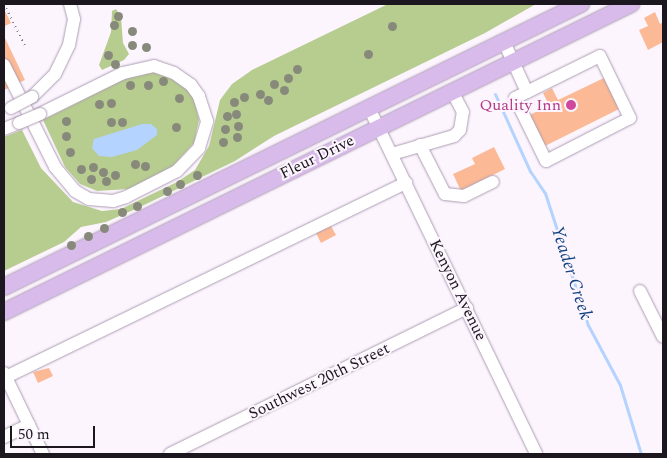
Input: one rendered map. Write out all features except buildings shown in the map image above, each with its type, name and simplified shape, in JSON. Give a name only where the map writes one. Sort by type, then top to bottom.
[{"type":"main road","name":"Fleur Drive","points":[[4,287],[581,4]]},
{"type":"main road","name":"Fleur Drive","points":[[4,312],[379,126],[631,4]]},
{"type":"street","points":[[7,110],[32,97],[55,74],[69,45],[74,19],[70,4]]},
{"type":"street","points":[[504,42],[513,61],[521,95],[546,161],[630,118],[600,56],[521,95]]},
{"type":"street","points":[[4,65],[55,167],[75,191],[89,199],[114,201],[177,172],[199,148],[207,122],[199,96],[191,85],[174,73],[154,66],[123,73],[40,114],[19,123],[4,129]]},
{"type":"street","points":[[392,154],[454,136],[460,130],[463,112],[452,91]]},
{"type":"street","name":"Kenyon Avenue","points":[[369,108],[536,454]]},
{"type":"street","points":[[420,145],[445,194],[460,197],[493,182]]},
{"type":"street","points":[[42,454],[5,375],[28,366],[406,183]]},
{"type":"street","points":[[640,290],[663,337]]},
{"type":"street","name":"Southwest 20th Street","points":[[170,454],[467,308]]},
{"type":"street","points":[[4,437],[29,425]]},
{"type":"path","points":[[4,4],[26,48]]},
{"type":"green space","points":[[388,4],[536,4],[485,33],[274,136],[235,161],[106,222],[81,227],[64,242],[4,271],[4,137],[22,130],[41,168],[73,202],[102,211],[121,209],[177,182],[195,170],[209,146],[220,100],[232,84],[252,70]]},
{"type":"green space","points":[[116,9],[121,17],[123,43],[129,54],[124,60],[102,70],[99,65],[111,32],[112,11]]},
{"type":"green space","points":[[151,71],[181,81],[194,98],[199,120],[194,143],[170,169],[129,189],[97,191],[80,184],[65,167],[43,120],[126,78]]},
{"type":"water","points":[[142,124],[151,124],[157,129],[157,135],[137,150],[112,157],[99,156],[92,148],[94,139]]},
{"type":"waterway","name":"Yeader Creek","points":[[495,94],[530,171],[545,193],[588,325],[620,385],[641,454]]},
{"type":"place","name":"Quality Inn","points":[[571,105]]}]
